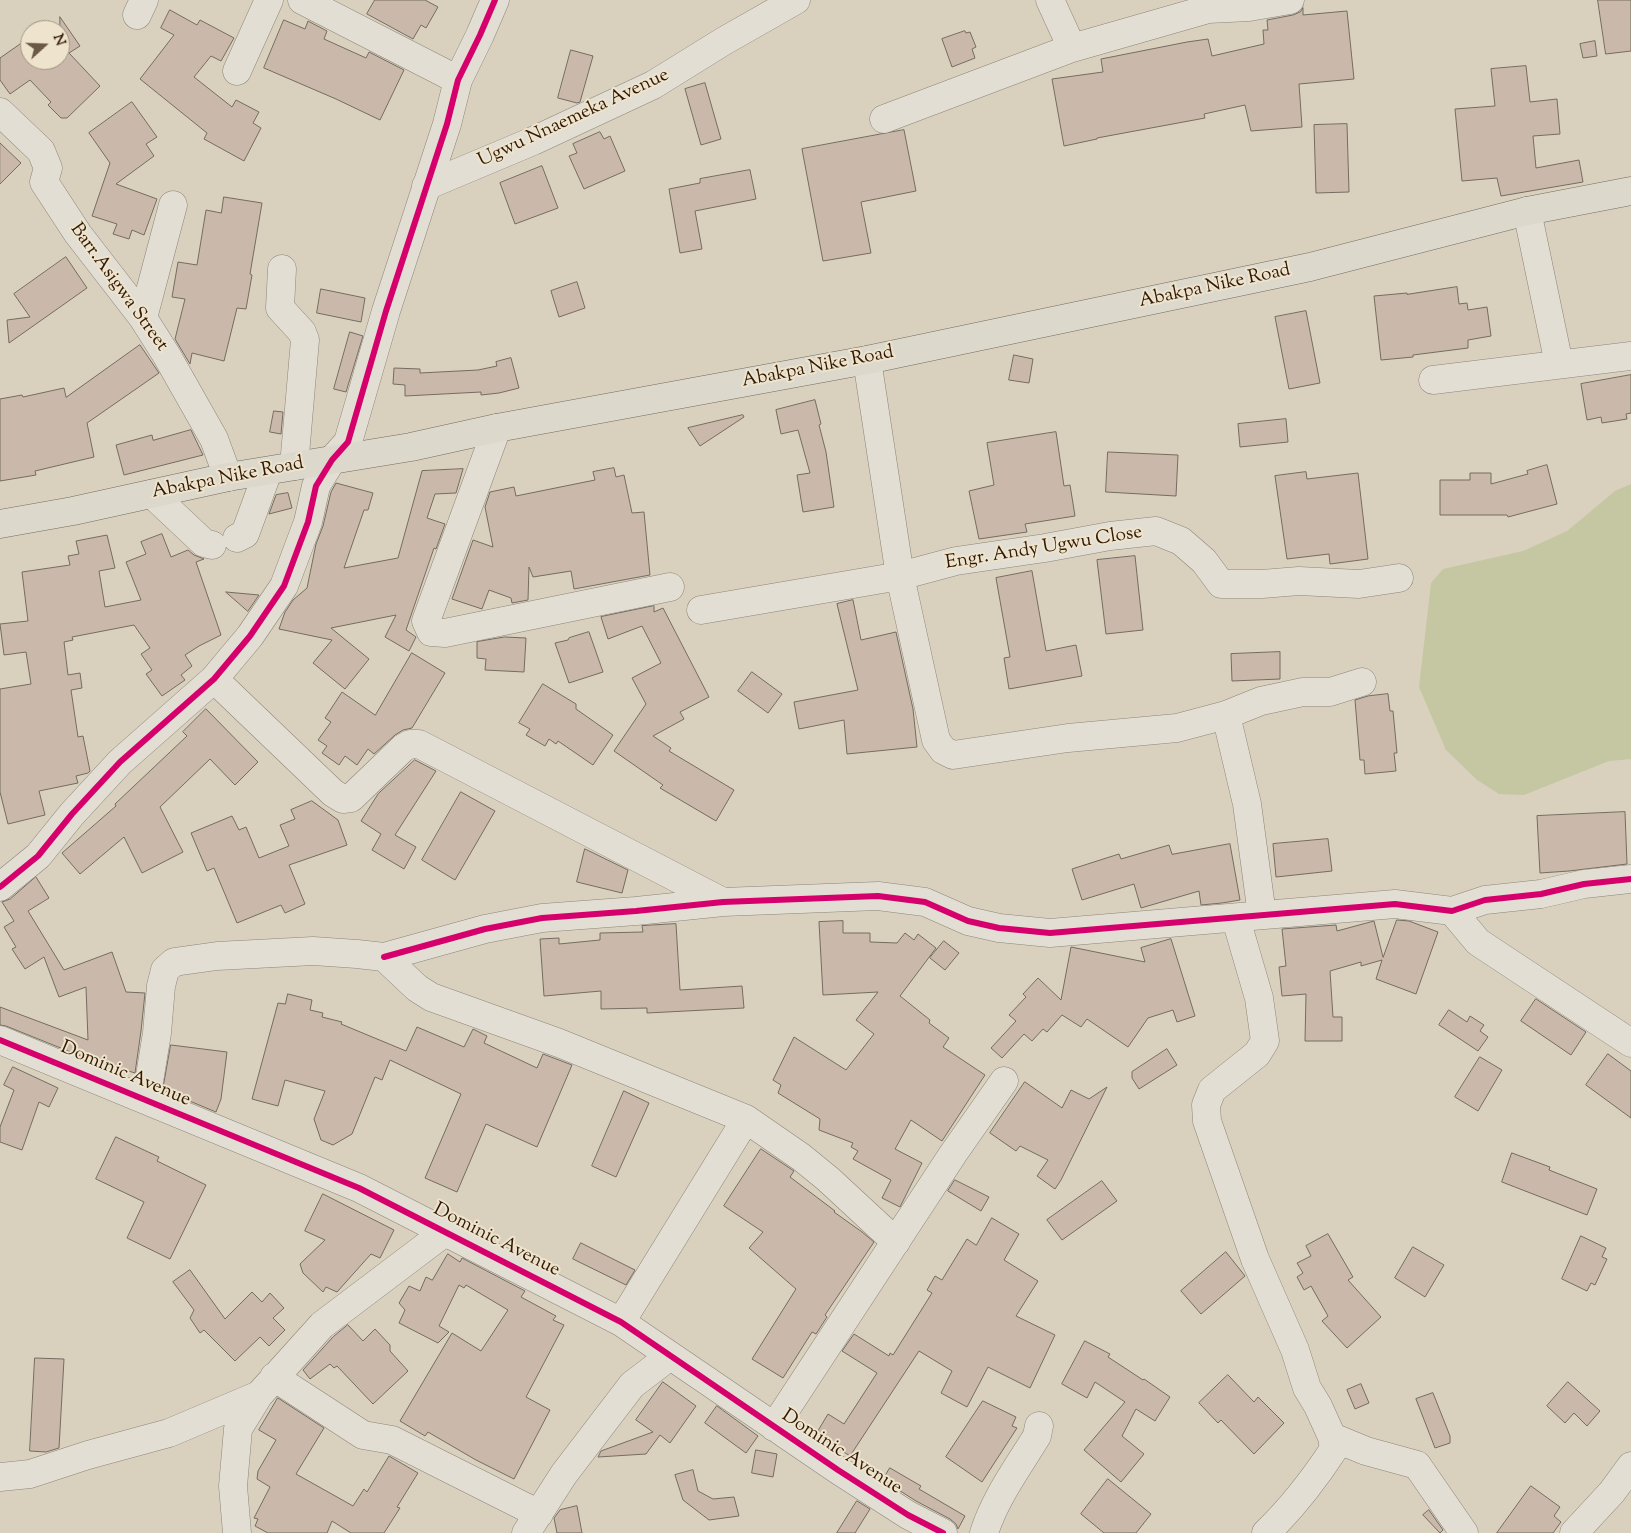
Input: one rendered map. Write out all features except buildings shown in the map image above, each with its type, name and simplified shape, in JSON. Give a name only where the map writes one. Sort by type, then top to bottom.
[{"type":"main road","name":"Abakpa Nike Road","points":[[0,524],[228,477],[411,447],[497,428],[868,360],[1310,267],[1527,211],[1631,191]]},
{"type":"street","points":[[237,71],[268,0]]},
{"type":"street","points":[[302,0],[458,80]]},
{"type":"street","points":[[0,887],[38,856],[72,814],[120,762],[214,679],[250,636],[284,586],[308,522],[316,486],[332,460],[348,442],[366,375],[447,124],[458,80],[495,0]]},
{"type":"street","name":"Ugwu Nnaemeka Avenue","points":[[426,186],[533,141],[653,85],[724,41],[796,0]]},
{"type":"street","points":[[1050,0],[1072,48]]},
{"type":"street","points":[[884,119],[1072,48],[1208,10],[1249,7],[1290,0]]},
{"type":"street","name":"Barr.Asigwa Street","points":[[0,112],[41,151],[48,168],[44,182],[78,234],[143,318],[167,356],[214,439],[228,477]]},
{"type":"street","points":[[143,318],[173,205]]},
{"type":"street","points":[[1527,211],[1559,364]]},
{"type":"street","points":[[282,269],[280,308],[302,332],[305,340],[294,466]]},
{"type":"street","points":[[1433,380],[1631,356]]},
{"type":"street","points":[[868,360],[900,576],[936,740],[943,750],[953,755],[1068,738],[1177,728],[1226,715],[1261,701],[1303,692],[1330,692],[1362,682]]},
{"type":"street","points":[[497,428],[426,621],[431,632],[445,632],[670,587]]},
{"type":"street","points":[[152,494],[204,543],[225,542],[245,534],[268,471]]},
{"type":"street","name":"Engr. Andy Ugwu Close","points":[[701,610],[900,576],[956,561],[1110,536],[1156,531],[1181,541],[1204,561],[1221,584],[1262,584],[1299,581],[1359,584],[1399,578]]},
{"type":"street","points":[[214,679],[333,793],[343,799],[350,798],[403,748],[410,744],[419,744],[722,902]]},
{"type":"street","points":[[1226,715],[1248,804],[1249,917],[1265,1041],[1258,1054],[1212,1090],[1206,1105],[1207,1120],[1256,1259],[1295,1350],[1307,1388],[1318,1406],[1332,1437],[1334,1449],[1317,1474],[1281,1519],[1266,1533]]},
{"type":"street","points":[[146,1100],[157,1033],[161,986],[165,970],[174,962],[217,956],[313,951],[384,957],[485,929],[542,918],[636,912],[722,902],[878,896],[925,902],[968,921],[999,928],[1050,933],[1395,904],[1452,911],[1485,900],[1541,894],[1584,884],[1631,879]]},
{"type":"street","points":[[1452,911],[1478,942],[1631,1043]]},
{"type":"street","points":[[384,957],[417,988],[431,996],[559,1043],[746,1119],[801,1157],[828,1179],[896,1242]]},
{"type":"street","name":"Dominic Avenue","points":[[0,1040],[359,1188],[621,1322],[774,1427],[908,1515],[943,1533]]},
{"type":"street","points":[[774,1427],[1004,1081]]},
{"type":"street","points":[[621,1322],[746,1119]]},
{"type":"street","points":[[237,1533],[232,1486],[238,1429],[266,1386],[322,1325],[445,1232]]},
{"type":"street","points":[[266,1386],[363,1435],[392,1440],[532,1523],[564,1474],[632,1385],[670,1356]]},
{"type":"street","points":[[0,1477],[30,1474],[88,1455],[169,1433],[266,1386]]},
{"type":"street","points":[[984,1533],[1004,1489],[1037,1436],[1039,1426]]},
{"type":"street","points":[[1332,1437],[1366,1451],[1416,1464],[1464,1533]]},
{"type":"street","points":[[1574,1533],[1612,1492],[1631,1466]]},
{"type":"green space","points":[[1631,484],[1631,759],[1609,761],[1524,795],[1499,794],[1477,780],[1446,750],[1419,687],[1431,583],[1443,569],[1523,551],[1567,531],[1615,491]]},
{"type":"cycle path","points":[[0,887],[38,856],[72,814],[120,762],[214,679],[250,636],[284,586],[308,522],[316,486],[332,460],[348,442],[386,311],[447,124],[458,80],[495,0]]},
{"type":"cycle path","points":[[384,957],[485,929],[542,918],[723,902],[878,896],[925,902],[968,921],[999,928],[1050,933],[1395,904],[1452,911],[1485,900],[1541,894],[1584,884],[1631,879]]},
{"type":"cycle path","points":[[0,1040],[359,1188],[621,1322],[838,1470],[908,1515],[943,1533]]}]
